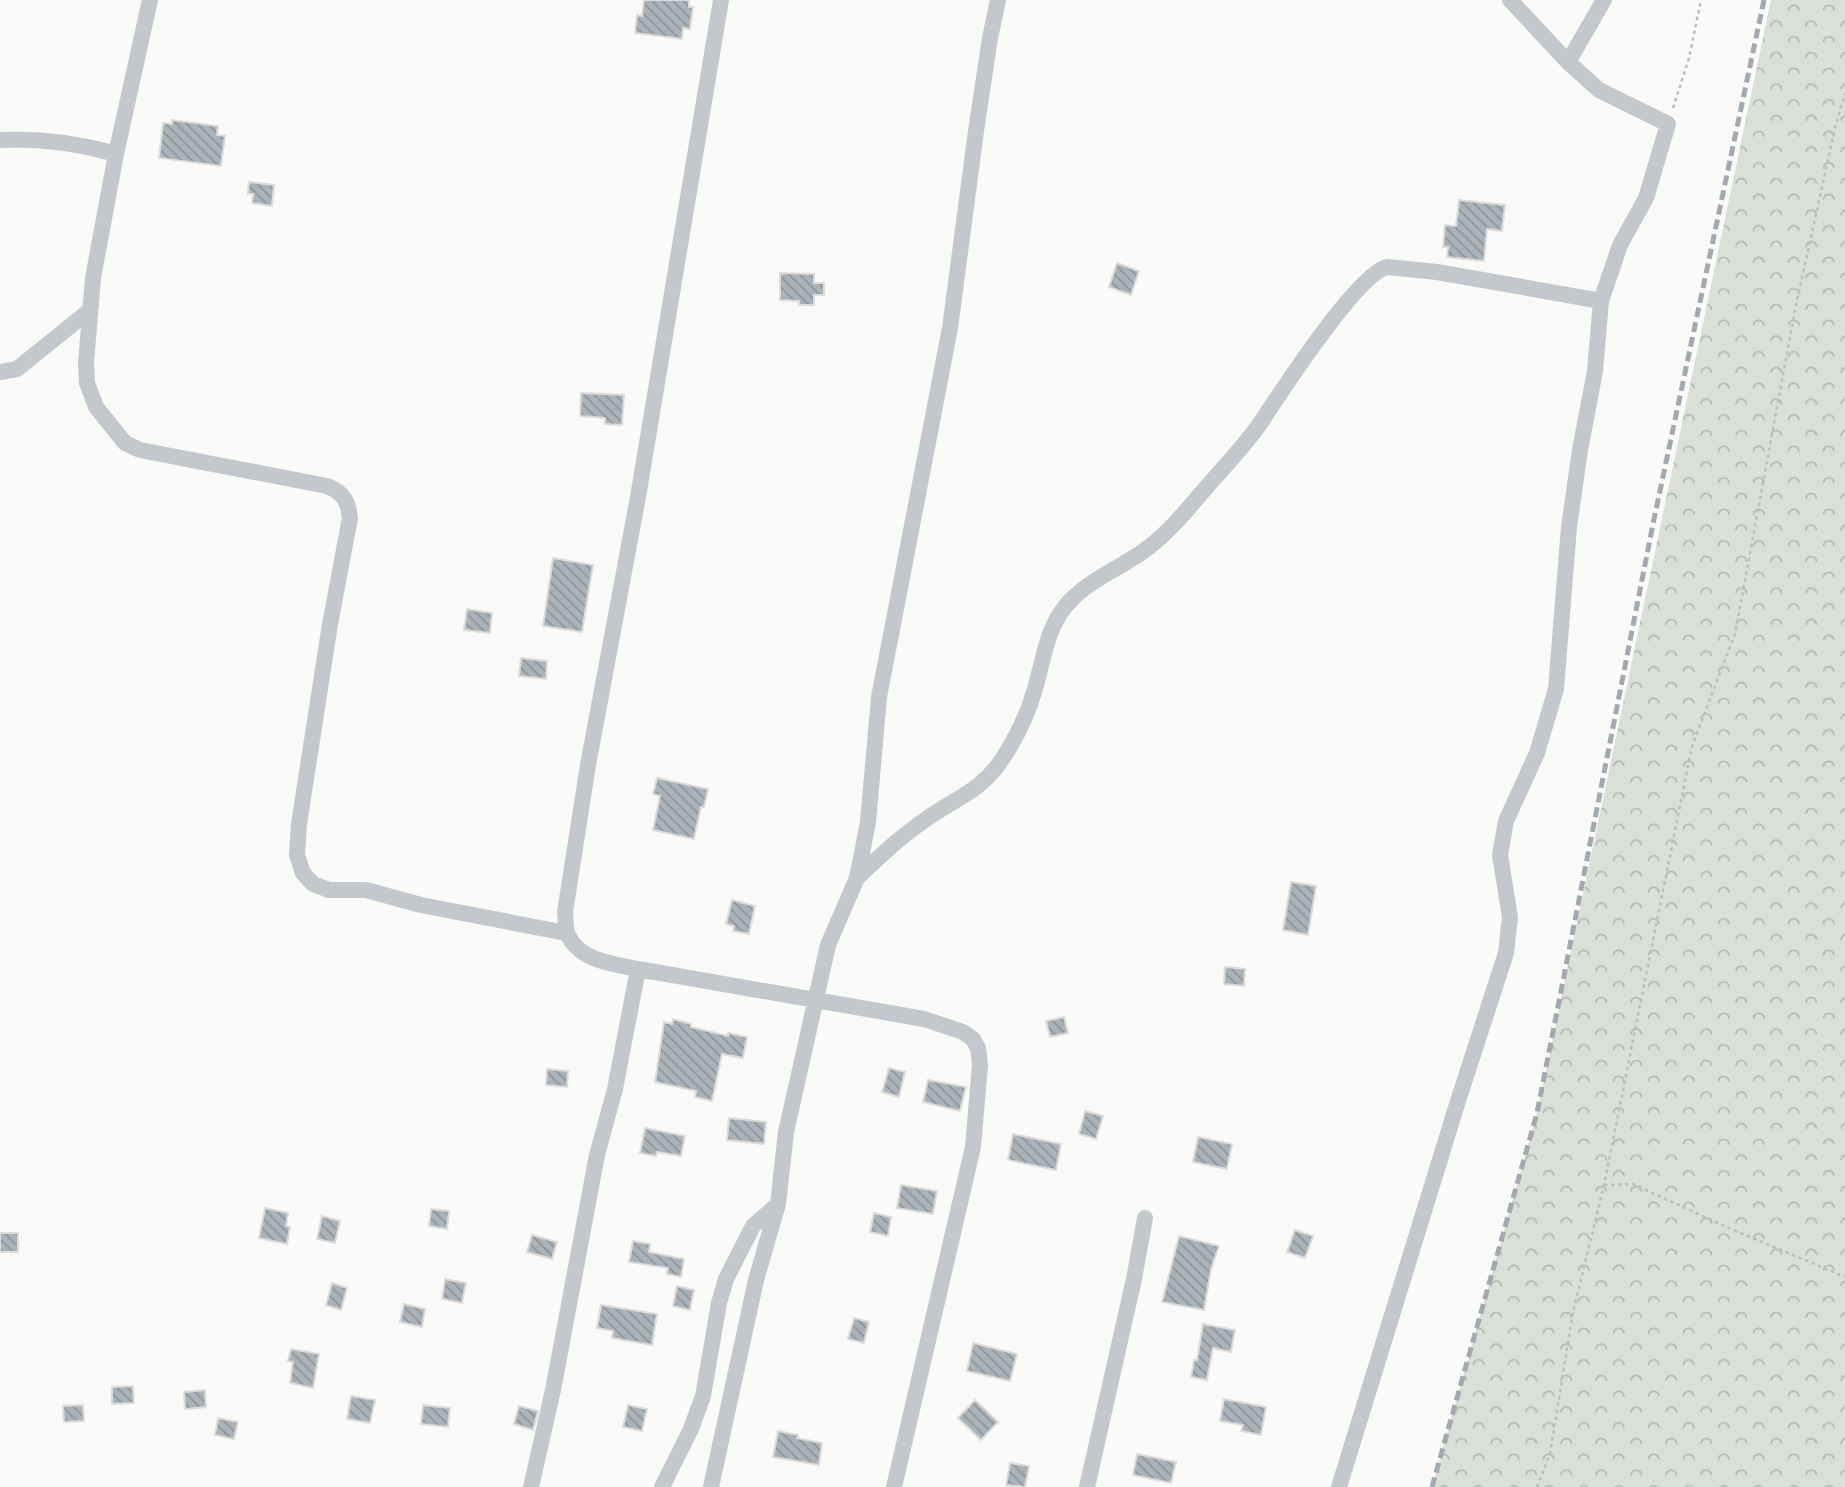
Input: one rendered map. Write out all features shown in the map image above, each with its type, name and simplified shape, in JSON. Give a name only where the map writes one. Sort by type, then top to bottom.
[{"type":"street","points":[[150,0],[116,154],[93,278],[87,383],[96,407],[125,443],[141,450],[327,485],[340,491],[348,503],[350,519],[330,624],[299,824],[298,855],[303,873],[313,884],[329,890],[366,890],[421,905],[566,933]]},
{"type":"street","points":[[720,0],[638,496],[588,765],[565,912],[566,933],[576,947],[595,959],[638,969],[924,1019],[963,1032],[973,1039],[978,1048],[980,1065],[973,1147],[894,1487]]},
{"type":"street","points":[[711,1487],[755,1280],[778,1204],[786,1132],[828,945],[857,878],[867,822],[879,697],[950,328],[976,131],[998,0]]},
{"type":"street","points":[[1339,1487],[1506,953],[1510,917],[1500,855],[1506,821],[1537,753],[1556,689],[1569,527],[1595,370],[1601,301],[1620,245],[1646,198],[1668,124],[1599,90],[1568,62],[1510,0]]},
{"type":"street","points":[[1568,62],[1604,0]]},
{"type":"street","points":[[0,140],[49,139],[87,145],[116,154]]},
{"type":"street","points":[[857,878],[898,839],[928,817],[960,800],[985,780],[1001,761],[1019,731],[1034,693],[1048,637],[1060,613],[1072,598],[1145,550],[1175,525],[1241,451],[1349,300],[1379,269],[1387,267],[1437,272],[1601,301]]},
{"type":"street","points":[[0,372],[17,369],[89,312]]},
{"type":"street","points":[[531,1487],[553,1390],[592,1181],[615,1090],[638,969]]},
{"type":"street","points":[[662,1487],[691,1429],[703,1396],[719,1303],[726,1279],[753,1226],[778,1204]]},
{"type":"street","points":[[1087,1487],[1134,1279],[1145,1218]]},
{"type":"path","points":[[1668,124],[1689,58],[1701,0]]},
{"type":"path","points":[[1537,1487],[1549,1454],[1573,1312],[1604,1185],[1692,746],[1735,634],[1795,310],[1845,93]]},
{"type":"path","points":[[1604,1185],[1633,1184],[1731,1229],[1845,1276]]},
{"type":"green space","points":[[1771,0],[1845,0],[1845,1487],[1432,1487],[1537,1113]]},
{"type":"building","points":[[644,0],[689,0],[689,7],[693,7],[690,29],[683,28],[682,39],[635,33],[637,15],[642,16]]},
{"type":"building","points":[[172,120],[218,126],[217,135],[225,136],[221,166],[159,158],[163,123],[172,124]]},
{"type":"building","points":[[249,182],[274,185],[272,206],[252,203],[253,194],[248,194]]},
{"type":"building","points":[[1459,200],[1505,205],[1502,231],[1487,229],[1484,261],[1447,257],[1448,247],[1443,247],[1445,225],[1456,226]]},
{"type":"building","points":[[1117,263],[1139,271],[1131,295],[1109,287]]},
{"type":"building","points":[[780,273],[814,274],[814,283],[824,283],[824,295],[814,295],[814,305],[799,305],[799,301],[780,300]]},
{"type":"building","points":[[581,393],[624,395],[622,425],[605,424],[605,418],[580,416]]},
{"type":"building","points":[[553,558],[593,565],[582,632],[543,626]]},
{"type":"building","points":[[467,609],[492,613],[490,633],[464,630]]},
{"type":"building","points":[[521,658],[547,661],[546,679],[519,676]]},
{"type":"building","points":[[657,778],[708,789],[694,839],[653,830],[660,796],[653,794]]},
{"type":"building","points":[[1291,882],[1316,886],[1308,935],[1283,930]]},
{"type":"building","points":[[732,900],[755,906],[749,934],[733,931],[734,926],[726,924]]},
{"type":"building","points":[[1225,967],[1245,969],[1244,986],[1224,984]]},
{"type":"building","points":[[1064,1017],[1068,1033],[1050,1037],[1046,1021]]},
{"type":"building","points":[[673,1019],[691,1024],[691,1027],[728,1036],[728,1033],[747,1037],[743,1058],[722,1054],[712,1101],[695,1097],[696,1091],[655,1082],[664,1022],[672,1024]]},
{"type":"building","points":[[889,1068],[905,1072],[899,1097],[882,1092]]},
{"type":"building","points":[[547,1069],[568,1071],[567,1087],[546,1085]]},
{"type":"building","points":[[928,1080],[966,1087],[960,1111],[923,1102]]},
{"type":"building","points":[[1085,1111],[1103,1116],[1096,1139],[1079,1134]]},
{"type":"building","points":[[729,1118],[766,1122],[764,1144],[727,1140]]},
{"type":"building","points":[[645,1128],[685,1136],[681,1156],[657,1152],[656,1156],[640,1153]]},
{"type":"building","points":[[1013,1134],[1061,1144],[1056,1170],[1008,1160]]},
{"type":"building","points":[[1198,1137],[1232,1144],[1227,1169],[1193,1162]]},
{"type":"building","points":[[901,1185],[937,1191],[933,1214],[897,1208]]},
{"type":"building","points":[[265,1208],[288,1213],[286,1226],[290,1227],[287,1244],[259,1238]]},
{"type":"building","points":[[431,1209],[449,1211],[447,1229],[429,1226]]},
{"type":"building","points":[[874,1213],[891,1217],[888,1236],[870,1232]]},
{"type":"building","points":[[322,1216],[340,1221],[335,1243],[317,1239]]},
{"type":"building","points":[[1295,1230],[1313,1236],[1305,1258],[1287,1252]]},
{"type":"building","points":[[0,1233],[18,1233],[18,1252],[0,1252]]},
{"type":"building","points":[[532,1235],[557,1242],[552,1259],[527,1252]]},
{"type":"building","points":[[1179,1236],[1219,1246],[1211,1269],[1204,1310],[1162,1302]]},
{"type":"building","points":[[633,1241],[650,1244],[649,1252],[684,1259],[681,1277],[667,1274],[668,1268],[629,1262]]},
{"type":"building","points":[[445,1279],[466,1283],[462,1303],[442,1299]]},
{"type":"building","points":[[332,1283],[347,1288],[341,1310],[326,1305]]},
{"type":"building","points":[[677,1286],[694,1290],[690,1310],[673,1306]]},
{"type":"building","points":[[404,1304],[425,1309],[422,1327],[400,1322]]},
{"type":"building","points":[[601,1305],[657,1314],[652,1345],[612,1338],[613,1331],[597,1328]]},
{"type":"building","points":[[854,1318],[869,1322],[864,1343],[848,1339]]},
{"type":"building","points":[[1203,1324],[1235,1330],[1231,1352],[1213,1348],[1207,1380],[1191,1377]]},
{"type":"building","points":[[973,1343],[1017,1354],[1010,1381],[967,1371]]},
{"type":"building","points":[[291,1349],[319,1354],[313,1388],[290,1383],[293,1362],[288,1361]]},
{"type":"building","points":[[133,1386],[134,1403],[112,1404],[112,1387]]},
{"type":"building","points":[[205,1390],[206,1407],[185,1409],[184,1392]]},
{"type":"building","points":[[351,1396],[375,1400],[370,1423],[347,1419]]},
{"type":"building","points":[[1224,1399],[1266,1407],[1261,1435],[1241,1431],[1243,1425],[1220,1421]]},
{"type":"building","points":[[975,1400],[998,1422],[981,1440],[958,1418]]},
{"type":"building","points":[[83,1405],[84,1421],[64,1422],[63,1406]]},
{"type":"building","points":[[423,1405],[450,1408],[448,1427],[421,1424]]},
{"type":"building","points":[[628,1405],[647,1409],[642,1431],[623,1427]]},
{"type":"building","points":[[519,1406],[538,1411],[533,1430],[514,1424]]},
{"type":"building","points":[[218,1418],[238,1422],[234,1439],[215,1435]]},
{"type":"building","points":[[778,1431],[822,1443],[819,1465],[773,1457]]},
{"type":"building","points":[[1137,1454],[1176,1462],[1171,1483],[1133,1475]]},
{"type":"building","points":[[1010,1463],[1029,1466],[1025,1487],[1006,1485]]},
{"type":"railway","points":[[1432,1487],[1537,1113],[1654,519],[1764,0]]}]
